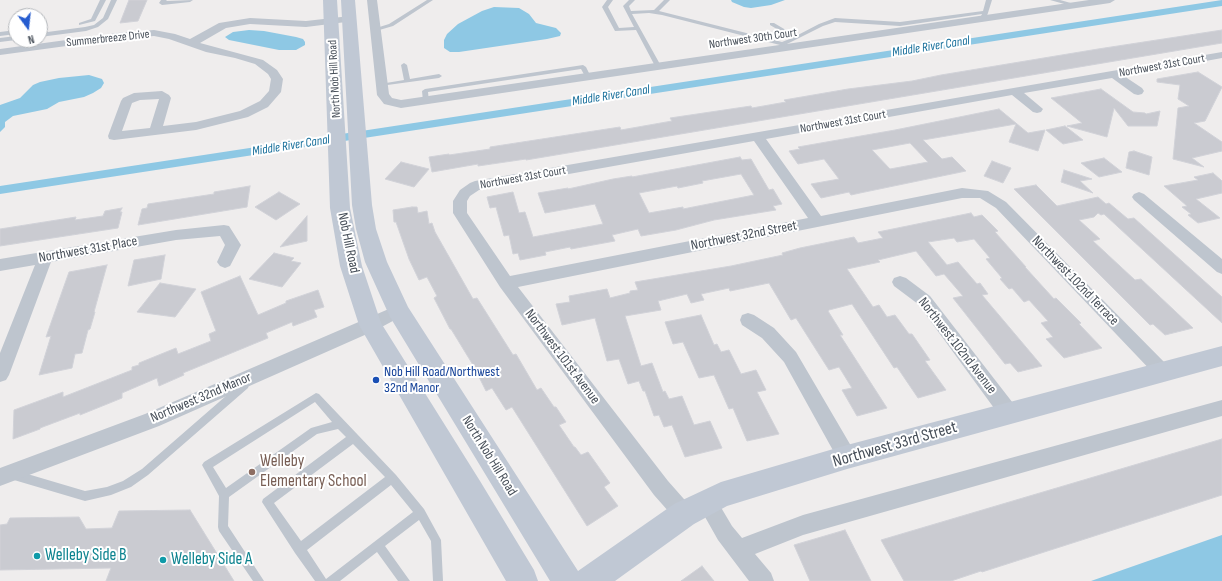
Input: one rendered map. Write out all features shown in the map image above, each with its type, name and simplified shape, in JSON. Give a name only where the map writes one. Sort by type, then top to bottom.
[{"type":"main road","name":"North Nob Hill Road","points":[[330,0],[338,158]]},
{"type":"main road","name":"North Nob Hill Road","points":[[348,0],[359,154]]},
{"type":"main road","name":"Nob Hill Road","points":[[359,154],[362,204],[366,229],[376,262],[398,311]]},
{"type":"main road","name":"Nob Hill Road","points":[[338,158],[340,208],[344,234],[351,266],[370,325]]},
{"type":"main road","name":"North Nob Hill Road","points":[[398,311],[567,581]]},
{"type":"main road","points":[[370,325],[523,581]]},
{"type":"main road","name":"Northwest 33rd Street","points":[[589,581],[695,508],[721,494],[1010,413],[1222,356]]},
{"type":"street","points":[[372,0],[382,85]]},
{"type":"street","name":"Northwest 30th Court","points":[[382,85],[383,95],[388,101],[401,104],[588,77],[781,46],[853,38],[984,15],[1110,0]]},
{"type":"street","points":[[191,43],[223,25],[235,23],[250,21],[306,24],[350,19]]},
{"type":"street","points":[[841,26],[853,38]]},
{"type":"street","name":"Summerbreeze Drive","points":[[0,52],[111,37],[154,33],[171,36],[210,50],[237,55],[259,62],[273,72],[277,79],[275,92],[264,104],[244,114],[196,126],[155,131],[114,136],[127,101],[138,96],[162,95],[165,98],[155,131]]},
{"type":"street","name":"Northwest 31st Court","points":[[465,193],[475,186],[1222,56]]},
{"type":"street","points":[[1208,58],[1222,66]]},
{"type":"street","points":[[1114,74],[1138,91]]},
{"type":"street","points":[[1014,92],[1036,109]]},
{"type":"street","points":[[758,136],[817,221]]},
{"type":"street","name":"Northwest 101st Avenue","points":[[465,193],[460,200],[460,213],[506,283],[661,488],[695,508],[725,532],[763,581]]},
{"type":"street","name":"Northwest 32nd Street","points":[[506,283],[962,193],[983,194]]},
{"type":"street","name":"Northwest 102nd Terrace","points":[[983,194],[1001,206],[1164,372]]},
{"type":"street","points":[[1139,197],[1222,268]]},
{"type":"street","name":"Northwest 31st Place","points":[[0,265],[176,235],[224,230],[233,245],[225,262]]},
{"type":"street","points":[[0,375],[45,258]]},
{"type":"street","name":"Northwest 102nd Avenue","points":[[900,282],[924,300],[1010,413]]},
{"type":"street","name":"Northwest 32nd Manor","points":[[5,475],[152,420],[370,325],[398,311]]},
{"type":"street","points":[[748,320],[768,333],[790,357],[848,458]]},
{"type":"street","points":[[738,550],[803,525],[1222,408]]},
{"type":"lane","points":[[164,0],[162,3],[190,0]]},
{"type":"lane","points":[[376,29],[391,25],[430,0]]},
{"type":"lane","points":[[610,0],[605,7],[617,30],[637,28]]},
{"type":"lane","points":[[632,0],[626,6],[658,66]]},
{"type":"lane","points":[[655,12],[667,0]]},
{"type":"lane","points":[[629,13],[655,12],[781,46],[821,25],[835,20],[900,24],[984,15],[989,0]]},
{"type":"lane","points":[[1053,0],[1074,5]]},
{"type":"lane","points":[[48,28],[90,22],[94,19],[102,2],[113,2],[105,18],[96,26],[86,29],[48,34]]},
{"type":"lane","points":[[772,24],[796,38]]},
{"type":"lane","points":[[55,33],[58,27]]},
{"type":"lane","points":[[404,65],[407,81]]},
{"type":"lane","points":[[382,85],[439,76]]},
{"type":"lane","points":[[5,475],[85,496],[107,492],[128,484],[145,472],[258,374]]},
{"type":"lane","points":[[259,581],[223,527],[224,495],[207,465],[316,397],[392,478],[420,513],[436,540],[438,581]]},
{"type":"lane","points":[[224,495],[314,431],[340,424]]},
{"type":"lane","points":[[322,581],[267,502],[354,437]]},
{"type":"lane","points":[[299,549],[392,478]]},
{"type":"lane","points":[[331,581],[420,513]]},
{"type":"lane","points":[[378,545],[405,581]]},
{"type":"water","points":[[731,0],[785,0],[771,5],[751,8],[744,7],[732,2]]},
{"type":"water","points":[[494,7],[519,8],[529,14],[536,23],[556,28],[561,33],[560,36],[459,52],[450,52],[444,48],[444,40],[447,34],[458,24],[482,11]]},
{"type":"water","points":[[249,30],[264,31],[296,37],[303,39],[305,45],[296,50],[279,50],[229,40],[225,37],[233,32]]},
{"type":"water","points":[[89,75],[102,79],[104,83],[101,88],[84,97],[59,102],[47,109],[13,116],[5,122],[5,127],[0,132],[0,105],[20,98],[33,85],[40,82],[59,78]]},
{"type":"water","points":[[1222,535],[1222,581],[1091,581]]},
{"type":"building","points":[[129,0],[147,0],[138,21],[120,23]]},
{"type":"building","points":[[1222,30],[1222,43],[526,160],[478,166],[478,164],[432,172],[429,157],[490,149],[490,147],[620,127],[621,130],[672,121],[670,118],[751,106],[752,108],[786,102],[784,100],[848,89],[912,81],[1098,49]]},
{"type":"building","points":[[1198,72],[1222,87],[1205,121],[1194,123],[1222,142],[1222,151],[1192,158],[1204,167],[1173,159],[1178,108],[1189,106],[1178,99],[1180,85],[1157,82],[1157,79]]},
{"type":"building","points":[[1101,89],[1133,112],[1146,114],[1160,111],[1157,126],[1128,126],[1114,108],[1107,137],[1067,126],[1082,123],[1051,98]]},
{"type":"building","points":[[999,109],[1028,133],[1045,130],[1038,151],[1009,142],[1016,124],[923,140],[942,159],[952,157],[966,171],[851,195],[849,192],[821,198],[811,184],[839,179],[824,159],[798,164],[789,151],[800,149],[798,147],[895,130]],"holes":[[[910,143],[928,162],[890,169],[872,150]]]},
{"type":"building","points":[[1065,126],[1083,140],[1063,144],[1046,130]]},
{"type":"building","points":[[1134,151],[1152,157],[1149,175],[1126,168],[1129,152]]},
{"type":"building","points":[[740,157],[742,160],[751,159],[769,190],[773,189],[782,204],[773,206],[776,210],[714,220],[676,230],[641,236],[638,229],[612,235],[615,241],[545,252],[546,255],[520,260],[518,253],[513,254],[509,235],[504,236],[496,207],[490,208],[487,197],[513,192],[519,213],[525,212],[533,237],[603,224],[595,204],[545,213],[538,193],[568,189],[613,179],[632,177]],"holes":[[[741,174],[754,195],[683,209],[683,207],[649,213],[639,193],[677,186],[678,188],[703,183],[702,181]]]},
{"type":"building","points":[[1104,158],[1122,172],[1099,177],[1081,163]]},
{"type":"building","points":[[992,161],[1011,168],[1003,183],[984,176]]},
{"type":"building","points":[[401,162],[429,169],[414,187],[385,179]]},
{"type":"building","points":[[1064,170],[1092,179],[1080,181],[1093,193],[1061,182]]},
{"type":"building","points":[[1213,173],[1222,181],[1222,193],[1196,199],[1220,218],[1198,223],[1188,215],[1191,214],[1182,207],[1187,206],[1164,186],[1198,180],[1194,177]]},
{"type":"building","points":[[1036,185],[1057,206],[1098,197],[1106,204],[1109,203],[1128,219],[1134,218],[1222,297],[1222,323],[1104,214],[1101,215],[1098,213],[1094,217],[1079,220],[1100,239],[1093,241],[1135,280],[1141,279],[1193,328],[1165,335],[1153,324],[1150,325],[1014,189]]},
{"type":"building","points":[[250,186],[247,207],[138,225],[142,209],[147,208],[148,204],[214,194],[214,192]]},
{"type":"building","points":[[279,192],[300,204],[276,220],[255,207]]},
{"type":"building","points":[[417,207],[418,213],[427,211],[429,224],[432,223],[435,232],[473,299],[477,298],[513,355],[516,354],[537,390],[541,388],[554,407],[556,407],[566,422],[559,425],[574,447],[581,455],[588,452],[610,483],[604,487],[618,506],[587,526],[512,407],[506,410],[492,388],[486,391],[473,365],[450,329],[434,298],[437,296],[427,277],[419,280],[409,259],[396,222],[394,222],[393,210]]},
{"type":"building","points":[[122,208],[118,228],[0,246],[0,229],[76,217],[75,220],[103,216],[105,211]]},
{"type":"building","points":[[971,213],[974,217],[982,215],[998,231],[995,232],[1025,267],[1054,299],[1056,298],[1081,323],[1079,324],[1102,348],[1064,358],[1046,339],[1053,337],[1041,323],[1048,321],[1029,300],[1024,302],[1012,288],[1009,289],[986,259],[990,258],[974,239],[957,242],[954,238],[928,242],[947,265],[958,262],[977,284],[980,283],[988,294],[982,295],[1042,366],[1018,372],[1010,363],[1005,364],[953,298],[963,296],[944,274],[936,276],[916,251],[878,260],[880,262],[847,269],[873,307],[879,305],[887,317],[895,315],[909,334],[912,334],[930,360],[925,361],[946,390],[918,398],[897,367],[894,368],[852,304],[829,310],[828,311],[843,335],[840,335],[887,408],[857,416],[842,390],[852,388],[839,367],[829,370],[796,318],[791,320],[769,283],[730,291],[729,288],[701,294],[704,300],[691,303],[687,294],[658,301],[661,310],[625,316],[641,366],[652,363],[663,392],[665,391],[669,399],[682,396],[694,425],[710,421],[722,448],[685,457],[672,425],[664,427],[659,415],[654,416],[645,391],[643,391],[639,381],[628,384],[619,359],[607,361],[595,318],[562,325],[556,304],[570,302],[569,296],[607,289],[610,298],[630,293],[630,291],[638,290],[635,282],[731,266],[783,255],[782,253],[800,248],[854,237],[858,243],[883,238],[878,232]]},
{"type":"building","points":[[307,216],[307,241],[280,247]]},
{"type":"building","points":[[274,253],[294,258],[291,261],[301,263],[282,287],[249,279]]},
{"type":"building","points":[[165,255],[161,279],[128,286],[134,260]]},
{"type":"building","points":[[107,265],[95,312],[90,329],[88,330],[82,353],[75,354],[72,368],[39,375],[51,336],[46,337],[69,272]]},
{"type":"building","points":[[240,276],[258,315],[286,303],[286,301],[318,290],[324,307],[314,310],[317,317],[293,326],[292,322],[266,333],[268,338],[183,373],[184,375],[159,386],[157,378],[122,393],[122,398],[13,439],[14,410],[63,392],[63,397],[132,370],[132,367],[139,365],[139,363],[176,348],[178,354],[211,341],[209,334],[216,331],[201,292]]},
{"type":"building","points":[[160,283],[196,289],[175,317],[137,312]]},
{"type":"building","points":[[701,315],[714,345],[717,344],[721,352],[729,350],[741,374],[756,370],[766,390],[757,392],[779,434],[747,441],[733,408],[729,409],[714,375],[699,378],[683,342],[673,344],[665,322]]},
{"type":"building","points":[[1222,439],[1222,495],[982,572],[981,571],[951,581],[904,581],[881,540]]},
{"type":"building","points":[[190,510],[234,581],[106,581],[111,568],[0,570],[0,525],[7,524],[10,518],[79,517],[86,529],[112,528],[119,511]]},
{"type":"building","points":[[845,530],[871,581],[810,581],[794,545]]},
{"type":"building","points":[[702,566],[714,581],[681,581]]},
{"type":"waterway","name":"Middle River Canal","points":[[0,190],[1222,3]]},
{"type":"place","name":"Nob Hill Road/Northwest 32nd Manor","points":[[376,380]]},
{"type":"place","name":"Welleby Elementary School","points":[[252,472]]},
{"type":"place","name":"Welleby Side B","points":[[37,556]]},
{"type":"place","name":"Welleby Side A","points":[[163,560]]}]
